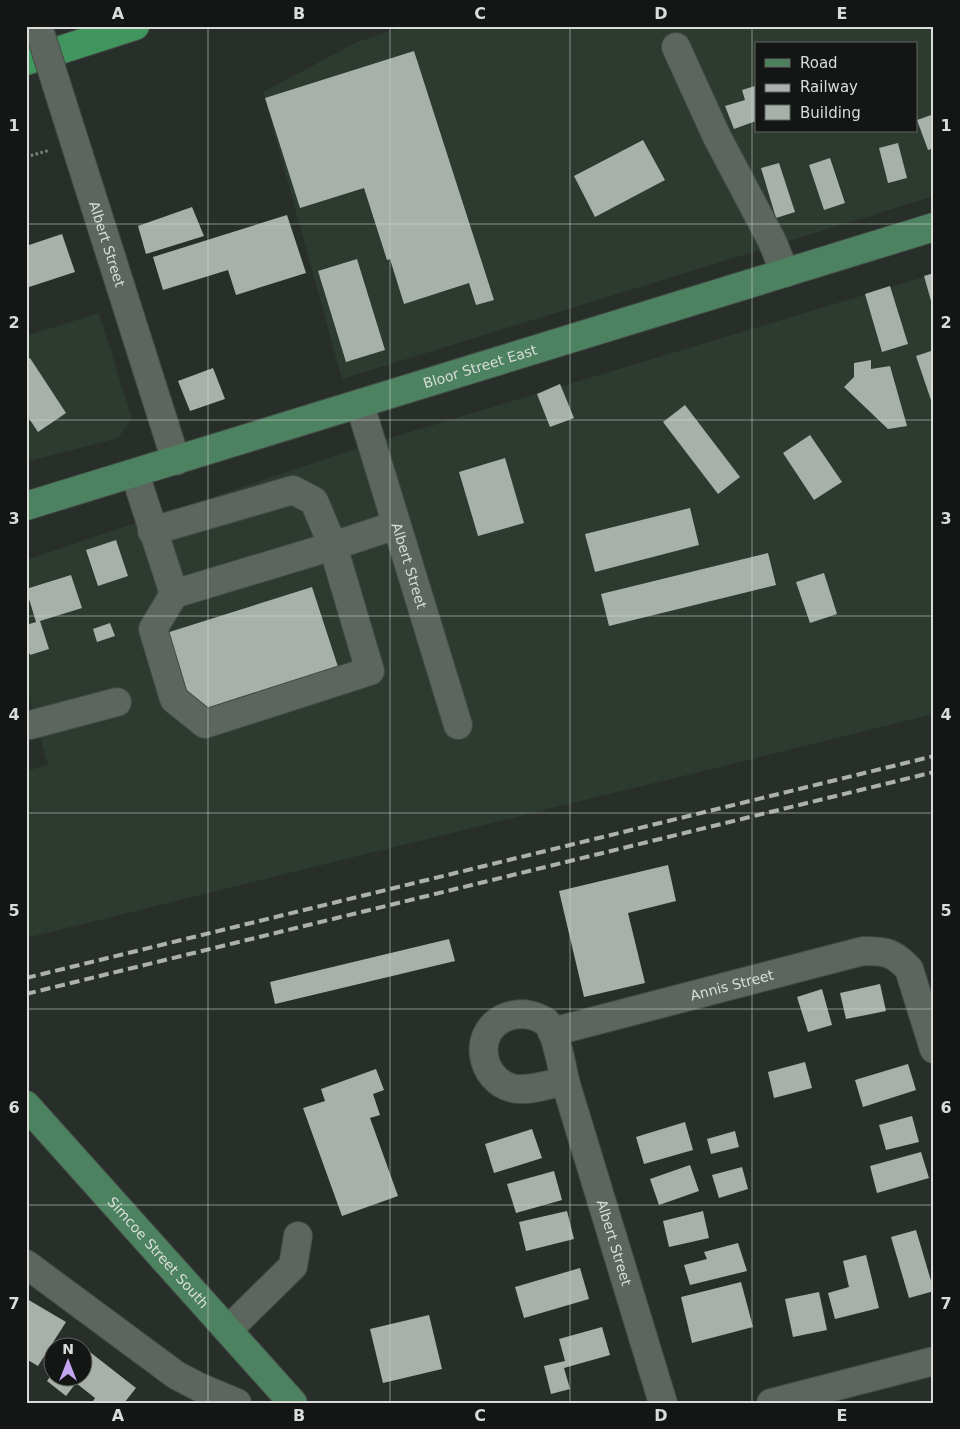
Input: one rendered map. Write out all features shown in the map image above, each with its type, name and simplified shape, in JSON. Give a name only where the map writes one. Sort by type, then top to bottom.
[{"type":"highway","points":[[26,60],[135,26]]},
{"type":"main road","name":"Bloor Street East","points":[[26,506],[360,405],[934,227]]},
{"type":"main road","name":"Simcoe Street South","points":[[26,1105],[228,1330],[289,1401]]},
{"type":"street","name":"Albert Street","points":[[38,26],[176,461]]},
{"type":"street","points":[[676,46],[717,137],[772,241],[785,273]]},
{"type":"street","name":"Albert Street","points":[[360,405],[458,725]]},
{"type":"street","points":[[135,474],[174,594]]},
{"type":"street","points":[[152,531],[293,490],[314,501],[333,546],[370,671],[205,724],[174,699],[153,629],[174,594],[333,546],[396,524]]},
{"type":"street","points":[[27,722],[117,702]]},
{"type":"street","name":"Annis Street","points":[[552,1032],[864,951],[885,951],[900,960],[909,970],[934,1048]]},
{"type":"street","points":[[552,1032],[547,1023],[536,1016],[512,1015],[500,1020],[491,1028],[485,1039],[483,1051],[485,1064],[491,1075],[501,1083],[513,1088],[525,1089],[565,1081]]},
{"type":"street","name":"Albert Street","points":[[552,1032],[565,1081],[663,1403]]},
{"type":"street","points":[[228,1330],[292,1266],[298,1236]]},
{"type":"street","points":[[26,1264],[176,1374],[199,1387],[237,1403]]},
{"type":"street","points":[[771,1403],[934,1360]]},
{"type":"shaded area","points":[[407,26],[934,26],[934,196],[342,379],[263,92],[357,42]]},
{"type":"shaded area","points":[[934,274],[934,714],[26,938],[26,771],[48,765],[26,687],[26,560],[367,445]]},
{"type":"shaded area","points":[[99,313],[132,419],[118,438],[26,462],[26,336]]},
{"type":"building","points":[[414,51],[494,300],[476,305],[469,283],[404,304],[390,259],[387,260],[364,188],[300,208],[265,98]]},
{"type":"building","points":[[755,86],[755,121],[734,129],[725,106],[745,100],[742,90]]},
{"type":"building","points":[[934,114],[934,148],[928,150],[918,120]]},
{"type":"building","points":[[643,140],[665,180],[595,217],[574,176]]},
{"type":"building","points":[[898,143],[907,178],[888,183],[879,148]]},
{"type":"building","points":[[830,158],[845,203],[824,210],[809,165]]},
{"type":"building","points":[[779,163],[795,212],[776,218],[761,168]]},
{"type":"building","points":[[192,207],[204,236],[146,254],[138,226]]},
{"type":"building","points":[[287,215],[306,273],[236,295],[228,270],[163,290],[153,257]]},
{"type":"building","points":[[62,234],[75,272],[26,288],[26,246]]},
{"type":"building","points":[[357,259],[385,350],[346,362],[318,271]]},
{"type":"building","points":[[934,273],[934,308],[933,308],[924,276]]},
{"type":"building","points":[[890,286],[908,344],[882,352],[865,294]]},
{"type":"building","points":[[934,350],[934,406],[933,406],[916,356]]},
{"type":"building","points":[[30,358],[66,413],[38,432],[26,414],[26,360]]},
{"type":"building","points":[[871,360],[871,369],[890,366],[907,426],[888,429],[844,387],[854,377],[854,363]]},
{"type":"building","points":[[213,368],[225,399],[190,411],[178,381]]},
{"type":"building","points":[[560,384],[574,418],[550,427],[537,394]]},
{"type":"building","points":[[685,405],[740,477],[718,494],[663,422]]},
{"type":"building","points":[[810,435],[842,482],[814,500],[783,453]]},
{"type":"building","points":[[505,458],[524,523],[478,536],[459,472]]},
{"type":"building","points":[[690,508],[699,545],[595,572],[585,534]]},
{"type":"building","points":[[116,540],[128,576],[98,586],[86,550]]},
{"type":"building","points":[[768,553],[776,585],[609,626],[601,594]]},
{"type":"building","points":[[824,573],[837,614],[810,623],[796,582]]},
{"type":"building","points":[[71,575],[82,608],[40,621],[49,649],[30,655],[26,645],[26,625],[36,622],[26,589]]},
{"type":"building","points":[[312,587],[340,673],[208,716],[184,700],[163,634]]},
{"type":"building","points":[[110,623],[115,636],[97,642],[93,629]]},
{"type":"building","points":[[668,865],[676,901],[628,913],[645,983],[584,997],[559,891]]},
{"type":"building","points":[[449,939],[455,961],[275,1004],[270,982]]},
{"type":"building","points":[[880,984],[886,1011],[846,1019],[840,993]]},
{"type":"building","points":[[822,989],[832,1025],[808,1032],[797,997]]},
{"type":"building","points":[[805,1062],[812,1088],[774,1098],[768,1072]]},
{"type":"building","points":[[908,1064],[916,1090],[863,1107],[855,1080]]},
{"type":"building","points":[[376,1069],[384,1090],[373,1094],[380,1115],[370,1118],[398,1196],[342,1216],[303,1108],[325,1101],[321,1089]]},
{"type":"building","points":[[912,1116],[919,1142],[886,1150],[879,1125]]},
{"type":"building","points":[[685,1122],[693,1150],[644,1164],[636,1137]]},
{"type":"building","points":[[532,1129],[542,1158],[494,1173],[485,1144]]},
{"type":"building","points":[[735,1131],[739,1147],[711,1154],[707,1139]]},
{"type":"building","points":[[921,1152],[929,1178],[877,1193],[870,1166]]},
{"type":"building","points":[[690,1165],[699,1191],[659,1205],[650,1179]]},
{"type":"building","points":[[742,1167],[748,1189],[719,1198],[712,1175]]},
{"type":"building","points":[[554,1171],[562,1200],[516,1213],[507,1184]]},
{"type":"building","points":[[567,1211],[574,1239],[526,1251],[519,1222]]},
{"type":"building","points":[[703,1211],[709,1238],[669,1247],[663,1221]]},
{"type":"building","points":[[916,1230],[934,1291],[909,1298],[891,1237]]},
{"type":"building","points":[[738,1243],[747,1271],[690,1285],[684,1265],[707,1259],[704,1252]]},
{"type":"building","points":[[866,1255],[879,1308],[835,1319],[828,1293],[849,1287],[843,1261]]},
{"type":"building","points":[[580,1268],[589,1299],[524,1318],[515,1287]]},
{"type":"building","points":[[741,1282],[753,1327],[692,1343],[681,1297]]},
{"type":"building","points":[[819,1292],[827,1330],[793,1337],[785,1299]]},
{"type":"building","points":[[27,1299],[66,1322],[57,1336],[42,1336],[42,1360],[38,1366],[26,1359]]},
{"type":"building","points":[[429,1315],[442,1369],[383,1383],[370,1329]]},
{"type":"building","points":[[602,1327],[610,1355],[564,1368],[570,1389],[551,1394],[544,1366],[565,1361],[559,1339]]},
{"type":"building","points":[[92,1354],[136,1388],[124,1403],[92,1403],[95,1398],[80,1386],[92,1386]]},
{"type":"building","points":[[53,1386],[74,1386],[66,1396]]},
{"type":"railway","points":[[26,978],[934,756]]},
{"type":"railway","points":[[26,994],[934,772]]}]
